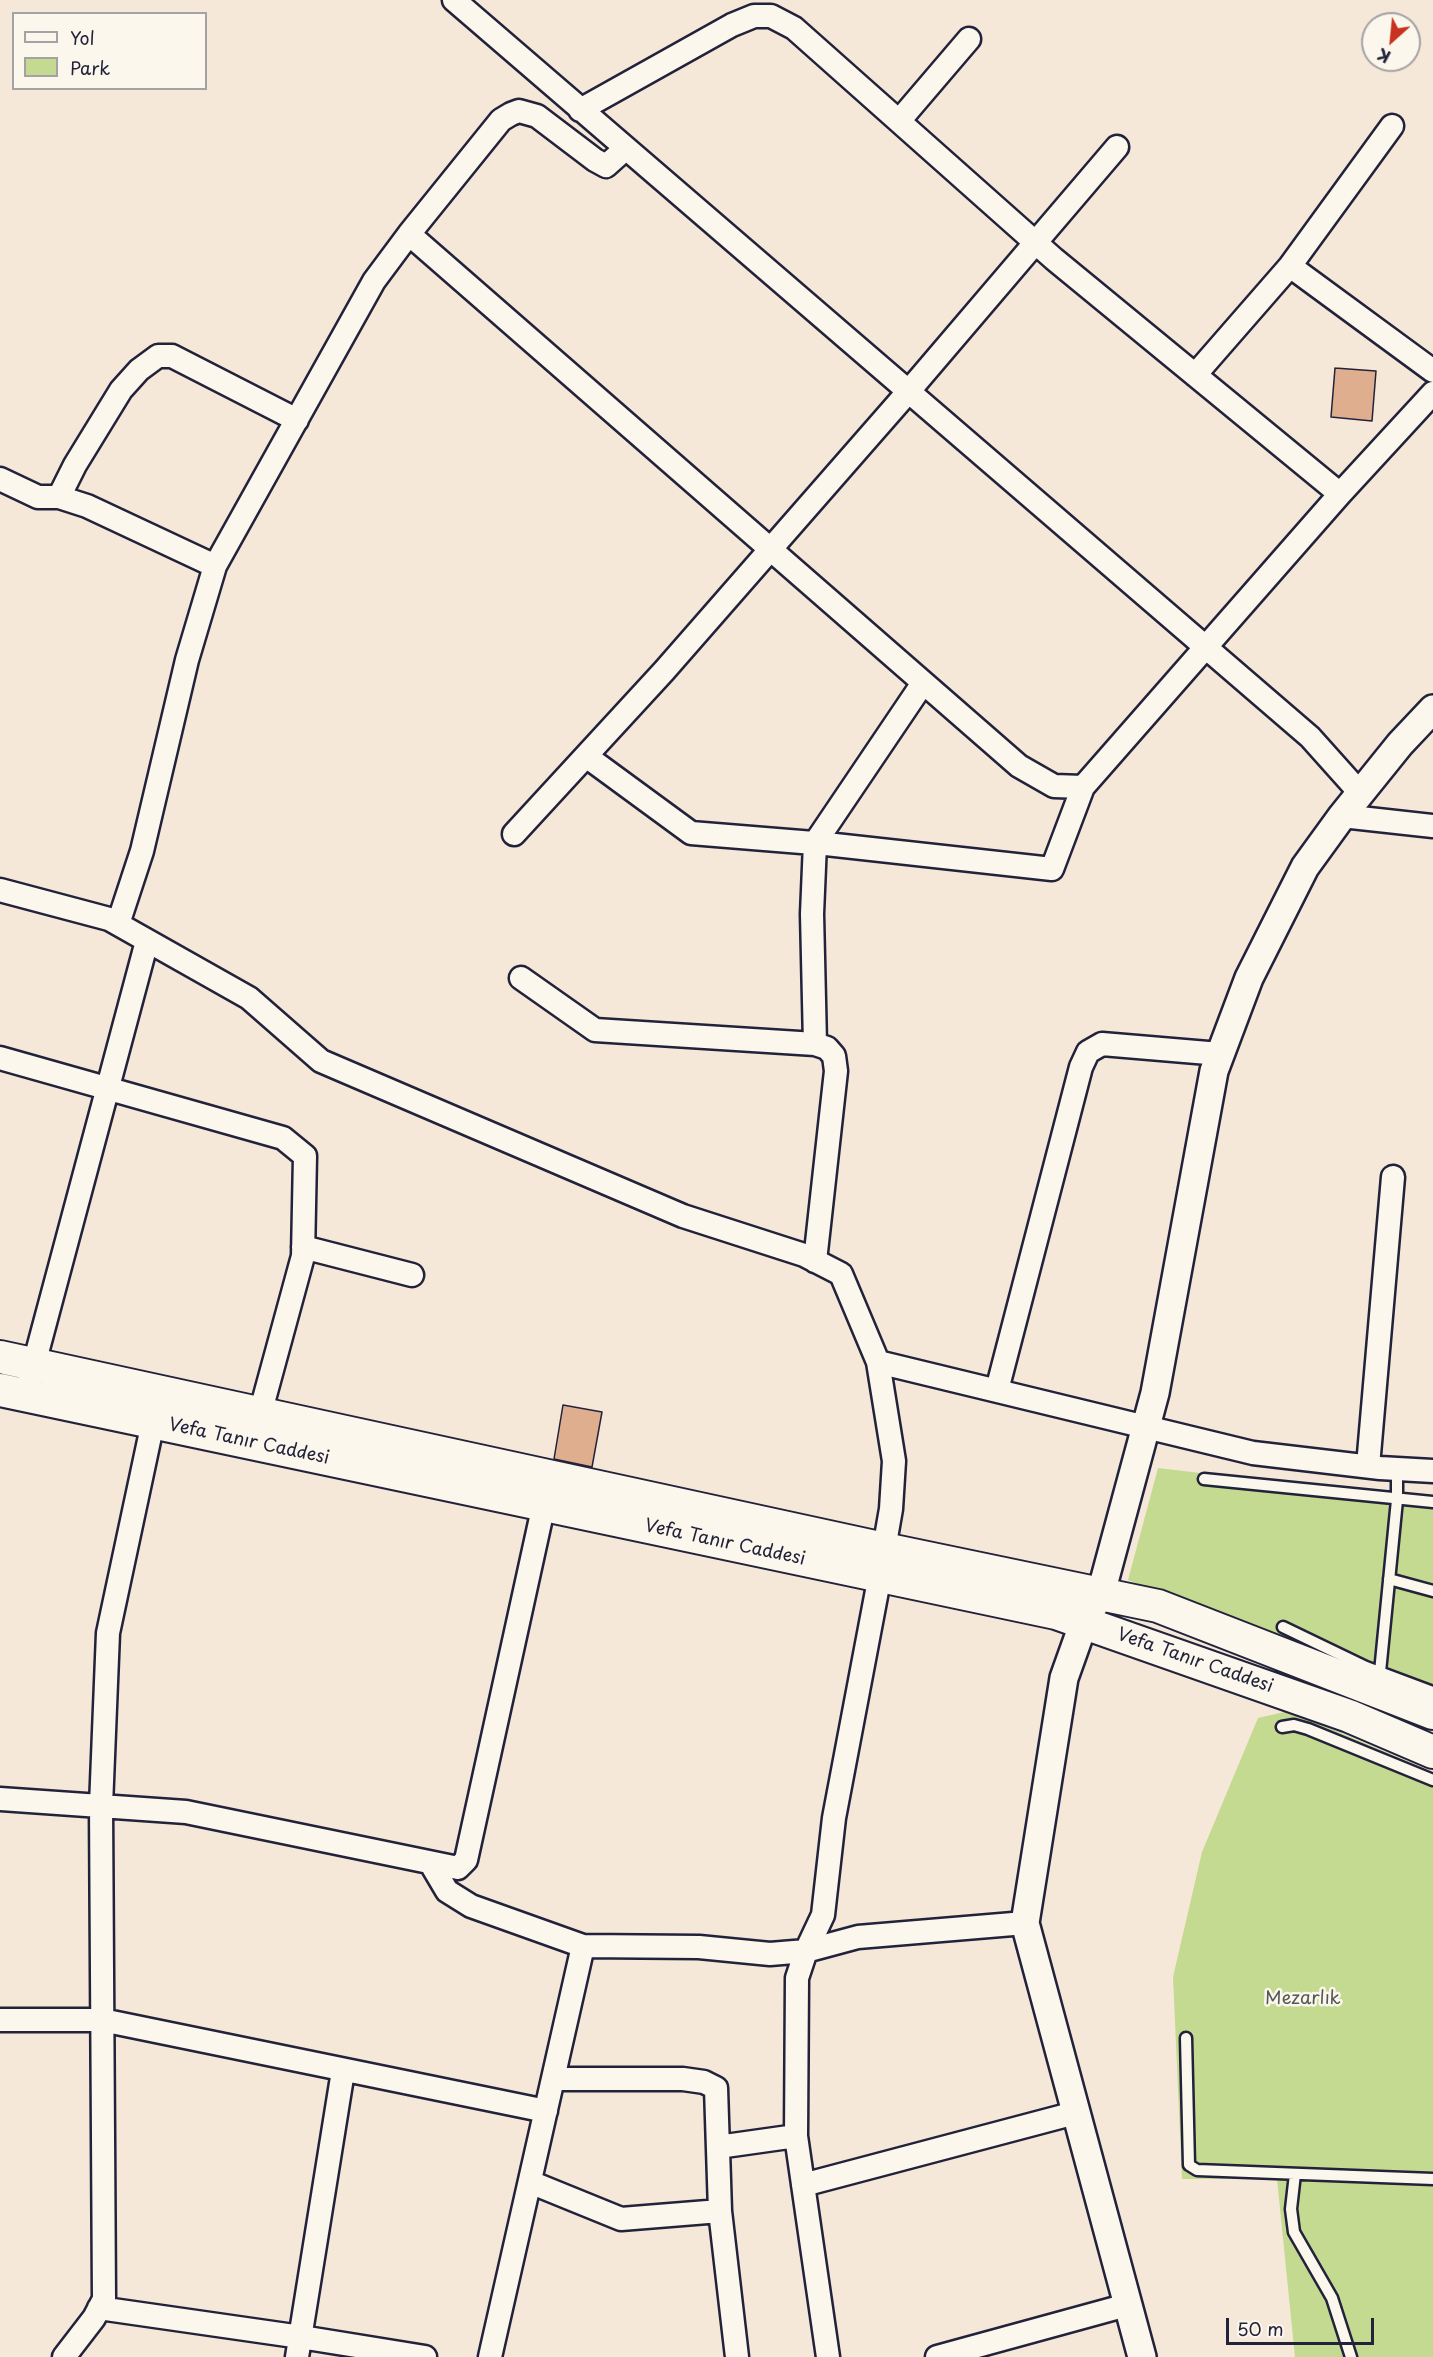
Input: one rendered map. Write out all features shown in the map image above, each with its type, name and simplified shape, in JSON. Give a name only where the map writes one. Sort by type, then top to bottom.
[{"type":"main road","name":"Vefa Tanır Caddesi","points":[[0,1357],[260,1414],[882,1562],[1056,1613],[1349,1716],[1433,1752]]},
{"type":"main road","name":"Vefa Tanır Caddesi","points":[[13,1393],[543,1504],[882,1562],[1101,1593],[1158,1606],[1433,1713]]},
{"type":"street","points":[[454,0],[1310,737],[1361,794]]},
{"type":"street","points":[[580,110],[732,25],[754,16],[771,16],[794,28],[1036,243],[1340,494]]},
{"type":"street","points":[[899,121],[969,39]]},
{"type":"street","points":[[118,924],[142,851],[187,660],[215,566],[375,281],[409,234],[501,120],[519,111],[537,116],[606,166],[625,149]]},
{"type":"street","points":[[1195,375],[1290,266],[1392,126]]},
{"type":"street","points":[[514,834],[664,671],[770,551],[1117,147]]},
{"type":"street","points":[[409,234],[1019,766],[1054,786],[1083,787]]},
{"type":"street","points":[[1290,266],[1433,372]]},
{"type":"street","points":[[59,497],[75,465],[121,390],[139,370],[158,356],[172,356],[297,420]]},
{"type":"street","points":[[586,756],[691,833],[815,843],[1052,869],[1083,787],[1340,494],[1433,393]]},
{"type":"street","points":[[0,479],[38,497],[59,497],[87,506],[215,566]]},
{"type":"street","points":[[815,1044],[812,914],[815,843],[923,683]]},
{"type":"street","points":[[1142,2357],[1025,1923],[1064,1678],[1084,1623],[1101,1593],[1155,1393],[1214,1071],[1220,1054],[1249,978],[1305,867],[1342,816],[1400,744],[1433,709]]},
{"type":"street","points":[[1342,816],[1433,826]]},
{"type":"street","points":[[0,890],[109,919],[249,998],[321,1061],[683,1216],[804,1256],[841,1275],[878,1362],[894,1461],[891,1509],[834,1818],[823,1915],[806,1951],[797,1978],[796,2136],[828,2357]]},
{"type":"street","points":[[13,1393],[33,1364],[147,941]]},
{"type":"street","points":[[521,978],[595,1030],[815,1044],[827,1048],[834,1056],[836,1071],[815,1261]]},
{"type":"street","points":[[997,1390],[1081,1067],[1088,1052],[1102,1044],[1220,1054]]},
{"type":"street","points":[[0,1058],[283,1138],[305,1156],[303,1256],[260,1414]]},
{"type":"street","points":[[1368,1466],[1393,1177]]},
{"type":"street","points":[[303,1246],[412,1275]]},
{"type":"street","points":[[878,1362],[1253,1453],[1433,1471]]},
{"type":"street","points":[[64,2357],[94,2318],[104,2299],[100,1806],[108,1633],[153,1422]]},
{"type":"street","points":[[0,1799],[186,1812],[458,1868],[466,1860],[543,1504]]},
{"type":"street","points":[[431,1864],[447,1891],[471,1906],[583,1946],[699,1947],[770,1954],[806,1951],[858,1936],[1025,1923]]},
{"type":"street","points":[[490,2357],[583,1946]]},
{"type":"street","points":[[0,2020],[102,2020],[546,2112]]},
{"type":"street","points":[[299,2347],[343,2071]]},
{"type":"street","points":[[553,2079],[683,2079],[704,2082],[716,2088],[720,2211],[737,2357]]},
{"type":"street","points":[[803,2185],[1075,2113]]},
{"type":"street","points":[[718,2147],[796,2136]]},
{"type":"street","points":[[530,2182],[621,2219],[720,2211]]},
{"type":"street","points":[[937,2357],[1128,2305]]},
{"type":"street","points":[[99,2308],[299,2347],[425,2357]]},
{"type":"lane","points":[[1380,1672],[1397,1500],[1397,1469]]},
{"type":"lane","points":[[1204,1479],[1433,1502]]},
{"type":"lane","points":[[1389,1579],[1433,1591]]},
{"type":"lane","points":[[1283,1627],[1380,1672],[1433,1692]]},
{"type":"lane","points":[[1282,1727],[1294,1725],[1308,1729],[1433,1780]]},
{"type":"lane","points":[[1186,2038],[1189,2165],[1197,2170],[1433,2179]]},
{"type":"lane","points":[[1295,2174],[1290,2209],[1294,2232],[1332,2298],[1351,2357]]},
{"type":"green space","points":[[1158,1468],[1369,1493],[1433,1497],[1433,1703],[1128,1580]]},
{"type":"green space","name":"Mezarlık","points":[[1289,1711],[1433,1772],[1433,2357],[1295,2357],[1277,2179],[1182,2179],[1173,1977],[1202,1852],[1258,1718]]},
{"type":"building","points":[[1335,368],[1376,371],[1372,421],[1331,417]]},
{"type":"building","points":[[563,1405],[602,1412],[592,1467],[554,1459]]}]
